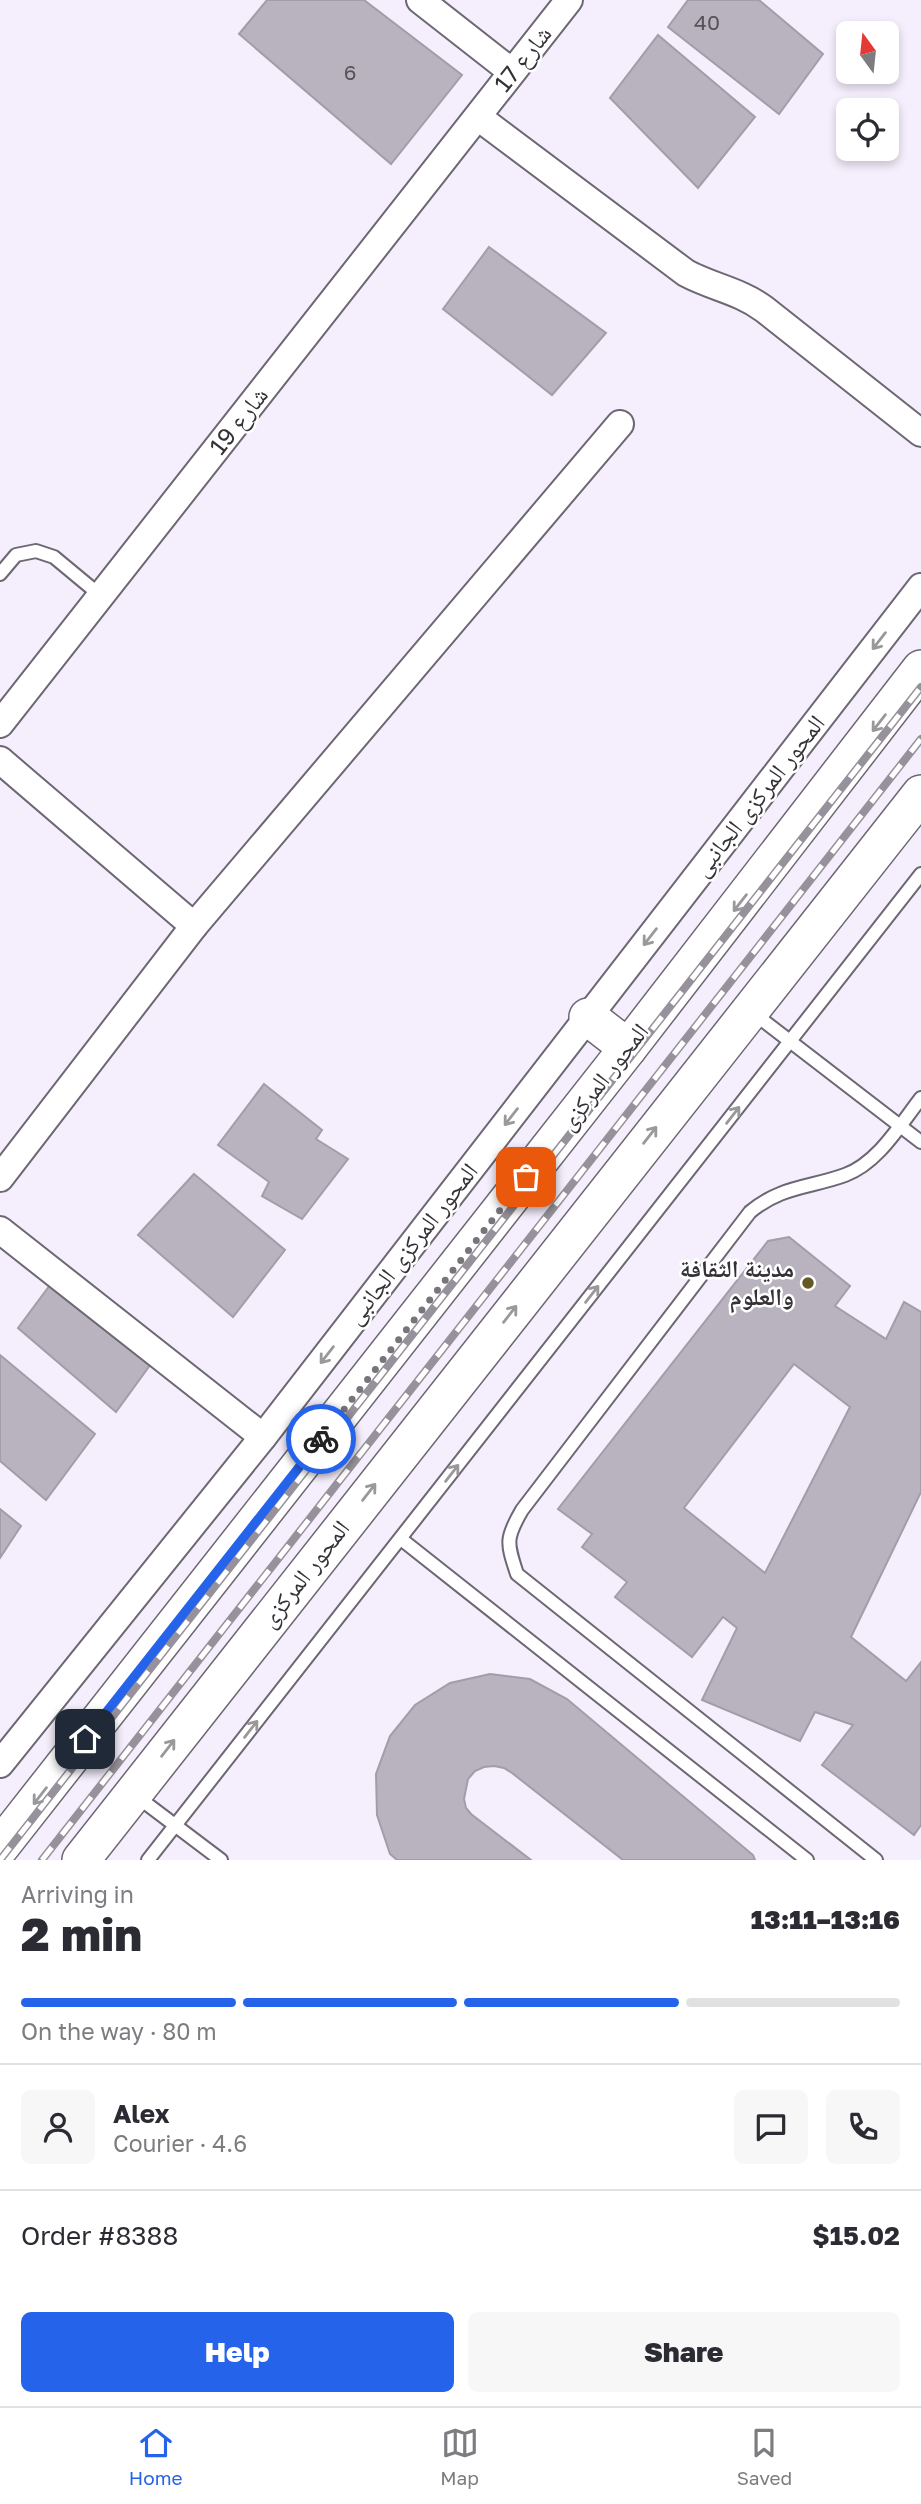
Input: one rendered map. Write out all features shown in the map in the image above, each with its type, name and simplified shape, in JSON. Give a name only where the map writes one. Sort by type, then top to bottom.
[{"type":"main road","name":"المحور المركزى","points":[[0,1847],[628,1048],[921,669]]},
{"type":"main road","name":"المحور المركزى","points":[[81,1860],[921,794]]},
{"type":"main road","points":[[588,1017],[628,1048]]},
{"type":"street","points":[[420,0],[512,72]]},
{"type":"street","name":"شارع 17","points":[[478,117],[569,0]]},
{"type":"street","points":[[478,117],[686,273],[739,293],[759,305],[921,433]]},
{"type":"street","name":"شارع 19","points":[[0,724],[478,117]]},
{"type":"street","points":[[0,1178],[194,926],[620,424]]},
{"type":"street","name":"المحور المركزى الجانبى","points":[[0,1764],[263,1437],[921,587]]},
{"type":"street","points":[[0,760],[194,926]]},
{"type":"street","points":[[0,1230],[263,1437]]},
{"type":"lane","points":[[0,574],[16,555],[36,551],[54,557],[102,596]]},
{"type":"lane","points":[[148,1860],[921,874]]},
{"type":"lane","points":[[749,1009],[921,1142]]},
{"type":"lane","points":[[876,1860],[517,1574],[508,1541],[512,1527],[522,1510],[750,1212],[764,1200],[782,1191],[847,1175],[873,1157],[921,1098]]},
{"type":"lane","points":[[401,1539],[807,1860]]},
{"type":"lane","points":[[132,1793],[221,1860]]},
{"type":"building","points":[[267,0],[364,0],[462,75],[391,164],[239,34]]},
{"type":"building","points":[[688,0],[759,0],[823,54],[779,114],[668,27]]},
{"type":"building","points":[[658,35],[755,117],[698,188],[610,98]]},
{"type":"building","points":[[489,247],[606,333],[552,395],[443,309]]},
{"type":"building","points":[[264,1084],[322,1130],[316,1139],[348,1159],[302,1219],[262,1196],[269,1182],[218,1145]]},
{"type":"building","points":[[194,1174],[285,1250],[233,1317],[138,1235]]},
{"type":"building","points":[[789,1237],[850,1286],[835,1306],[886,1339],[904,1302],[921,1312],[921,1492],[851,1637],[906,1681],[921,1662],[921,1825],[914,1835],[822,1765],[853,1725],[815,1712],[800,1741],[702,1700],[737,1628],[723,1617],[692,1657],[615,1597],[627,1582],[582,1547],[592,1534],[558,1509],[768,1241]],"holes":[[[794,1364],[850,1407],[765,1573],[684,1508]]]},
{"type":"building","points":[[56,1277],[156,1357],[116,1412],[18,1328]]},
{"type":"building","points":[[0,1355],[95,1434],[46,1500],[0,1461]]},
{"type":"building","points":[[0,1509],[21,1526],[0,1558]]},
{"type":"building","points":[[490,1674],[530,1679],[567,1699],[753,1855],[755,1860],[623,1860],[512,1773],[494,1766],[475,1771],[468,1779],[464,1799],[466,1808],[531,1860],[397,1860],[390,1854],[377,1815],[376,1774],[390,1736],[415,1705],[450,1683]]},
{"type":"railway","points":[[0,1860],[921,687]]},
{"type":"railway","points":[[42,1860],[921,739]]},
{"type":"way so far","points":[[321,1439],[526,1177]]},
{"type":"place","name":"مدينة الثقافة والعلوم","points":[[808,1283]]},
{"type":"route","points":[[85,1739],[321,1439]]}]
